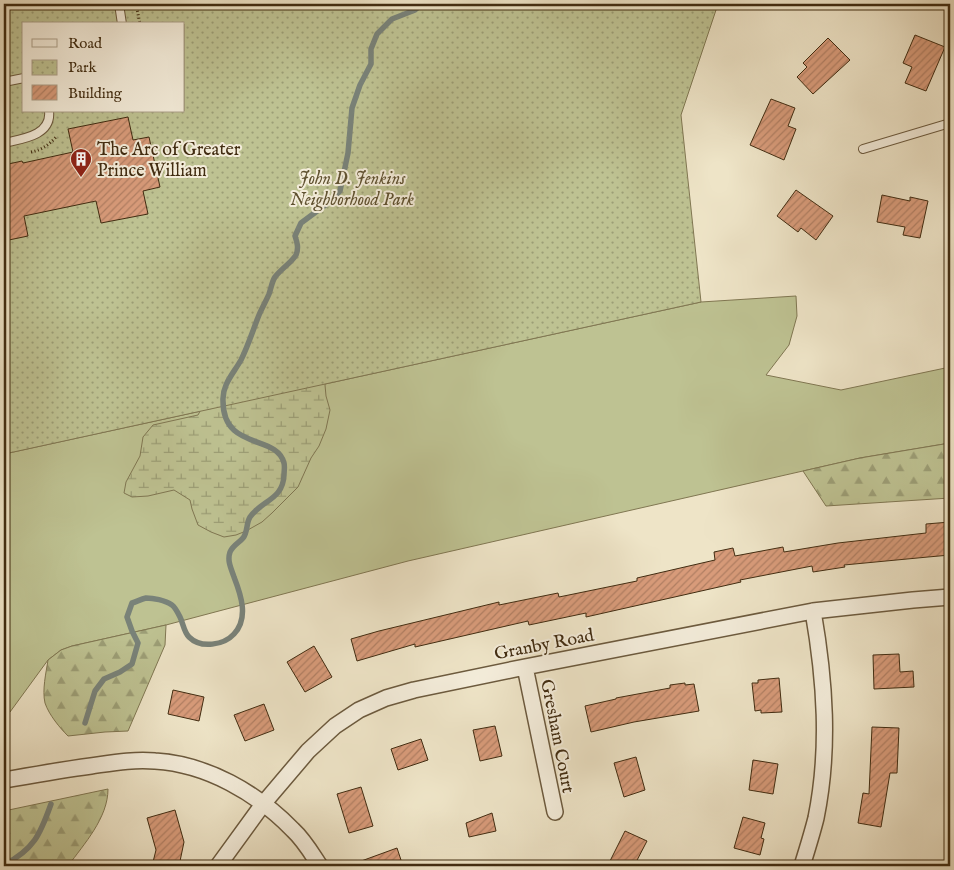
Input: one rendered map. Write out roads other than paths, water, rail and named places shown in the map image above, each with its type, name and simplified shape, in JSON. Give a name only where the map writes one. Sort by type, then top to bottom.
[{"type":"street","name":"Granby Road","points":[[218,866],[263,804],[308,751],[335,726],[359,710],[386,698],[414,690],[525,667],[814,611],[896,601],[950,597]]},
{"type":"street","points":[[802,866],[816,817],[824,747],[825,698],[814,611]]},
{"type":"street","name":"Gresham Court","points":[[525,667],[555,812]]},
{"type":"street","points":[[4,780],[49,771],[127,760],[156,761],[186,766],[220,778],[244,790],[263,804],[294,830],[320,866]]},
{"type":"lane","points":[[119,4],[122,22]]},
{"type":"lane","points":[[4,82],[22,78]]},
{"type":"lane","points":[[4,143],[34,136],[40,132],[48,121],[49,112]]},
{"type":"lane","points":[[863,149],[950,124]]},
{"type":"waterway","points":[[85,723],[95,691],[104,679],[132,664],[138,643],[127,617],[132,603],[146,598],[169,603],[181,619],[187,635],[200,643],[219,643],[230,638],[239,628],[242,606],[230,564],[230,552],[245,536],[250,517],[280,490],[283,483],[284,463],[279,454],[272,448],[240,435],[232,428],[225,417],[224,390],[244,355],[274,279],[296,255],[298,247],[295,236],[301,223],[328,203],[340,191],[348,153],[352,108],[360,85],[371,64],[371,49],[377,34],[392,19],[415,10],[422,4]]},
{"type":"waterway","points":[[4,865],[22,853],[35,840],[51,804]]},
{"type":"place","name":"The Arc of Greater Prince William","points":[[81,178]]},
{"type":"park label","name":"John D. Jenkins Neighborhood Park","points":[[352,188]]}]
